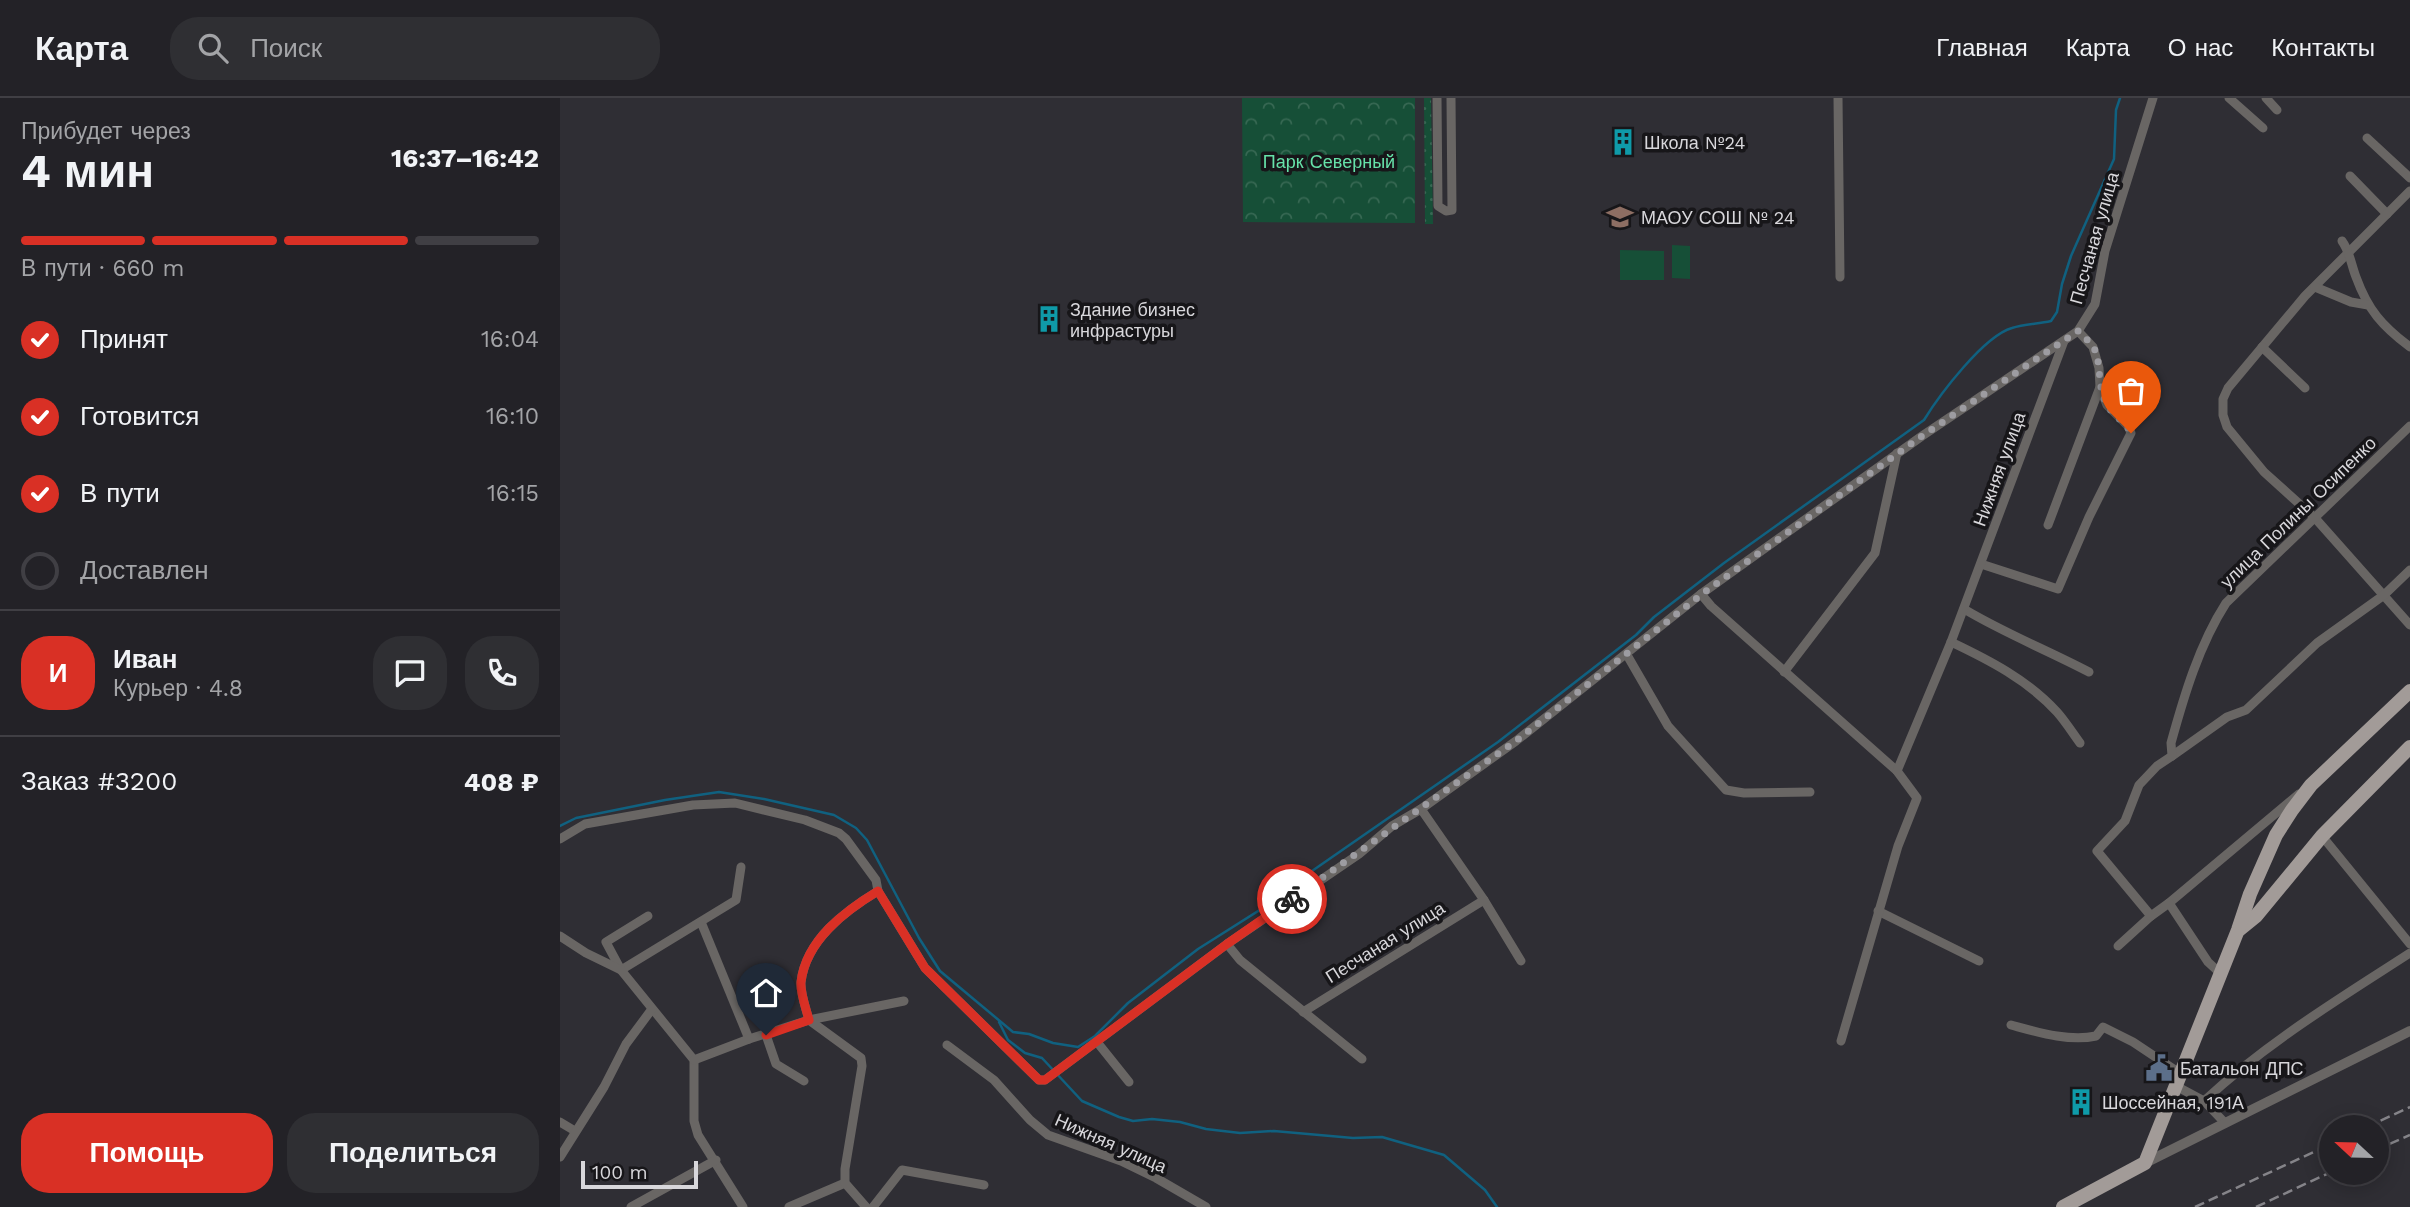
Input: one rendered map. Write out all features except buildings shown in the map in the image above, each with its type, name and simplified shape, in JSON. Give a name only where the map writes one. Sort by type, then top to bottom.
[{"type":"main road","points":[[2063,1207],[2145,1164],[2250,894],[2276,835],[2311,785],[2410,691]]},
{"type":"main road","points":[[2238,930],[2256,916],[2322,836],[2410,747]]},
{"type":"street","points":[[1437,98],[1438,206],[1446,211],[1452,210],[1451,98]]},
{"type":"street","points":[[1838,98],[1839,276]]},
{"type":"street","name":"Песчаная улица","points":[[560,839],[585,824],[693,805],[735,803],[805,820],[839,833],[876,880],[878,891],[925,968],[1039,1080],[1045,1080],[1227,944],[1359,854],[1392,826],[1421,809],[1516,741],[1702,594],[1897,453],[2078,331],[2095,304],[2105,251],[2153,98]]},
{"type":"street","points":[[2230,98],[2263,128]]},
{"type":"street","points":[[2266,98],[2277,110]]},
{"type":"street","points":[[2367,138],[2410,178]]},
{"type":"street","points":[[2350,176],[2386,214]]},
{"type":"street","points":[[2410,191],[2315,287],[2228,388],[2223,399],[2223,415],[2227,427],[2264,472],[2315,518],[2410,625]]},
{"type":"street","points":[[2342,240],[2349,251],[2355,275],[2368,305],[2385,328],[2410,347]]},
{"type":"street","points":[[2315,287],[2351,302],[2368,305]]},
{"type":"street","points":[[1981,564],[2058,589],[2089,517],[2131,433],[2128,426],[2107,405],[2100,387],[2099,368],[2093,346],[2078,331]]},
{"type":"street","name":"Нижняя улица","points":[[1897,771],[1964,609],[2064,341]]},
{"type":"street","points":[[2262,347],[2305,388]]},
{"type":"street","points":[[2048,525],[2100,387]]},
{"type":"street","name":"улица Полины Осипенко","points":[[2172,756],[2171,743],[2195,664],[2226,603],[2410,426]]},
{"type":"street","points":[[1784,672],[1875,553],[1897,453]]},
{"type":"street","points":[[2151,916],[2097,851],[2126,821],[2139,785],[2157,766],[2227,717],[2246,710],[2317,643],[2384,595],[2410,570]]},
{"type":"street","points":[[1702,594],[1711,606],[1897,771],[1917,798],[1898,846],[1841,1041]]},
{"type":"street","points":[[1964,609],[1993,627],[2089,671]]},
{"type":"street","points":[[1951,642],[1992,662],[2035,691],[2057,712],[2080,743]]},
{"type":"street","points":[[1627,655],[1668,726],[1726,790],[1744,793],[1810,792]]},
{"type":"street","points":[[2118,946],[2326,770]]},
{"type":"street","points":[[1421,809],[1484,900],[1521,961]]},
{"type":"street","points":[[2322,836],[2410,944]]},
{"type":"street","points":[[621,970],[736,900],[741,867]]},
{"type":"street","points":[[866,1207],[845,1183],[845,1169],[863,1066],[861,1058],[809,1020],[800,984],[814,945],[853,906],[878,891]]},
{"type":"street","name":"Песчаная улица","points":[[1303,1012],[1484,900]]},
{"type":"street","points":[[2169,903],[2208,962],[2220,973]]},
{"type":"street","points":[[1878,911],[1979,961]]},
{"type":"street","points":[[648,916],[606,943],[621,970],[694,1060],[694,1121],[698,1135],[743,1207]]},
{"type":"street","points":[[701,922],[749,1039]]},
{"type":"street","points":[[560,936],[586,953],[621,970]]},
{"type":"street","points":[[1227,944],[1240,960],[1362,1059]]},
{"type":"street","points":[[2204,1101],[2234,1073],[2300,1025],[2410,953]]},
{"type":"street","points":[[694,1060],[809,1020],[904,1001]]},
{"type":"street","points":[[560,1157],[604,1087],[626,1044],[652,1009]]},
{"type":"street","points":[[2011,1025],[2084,1039],[2096,1037],[2103,1027],[2133,1042],[2204,1101],[2225,1123]]},
{"type":"street","points":[[2145,1164],[2410,1031]]},
{"type":"street","points":[[766,1035],[776,1065],[804,1081]]},
{"type":"street","points":[[1097,1041],[1129,1082]]},
{"type":"street","name":"Нижняя улица","points":[[947,1045],[994,1080],[1030,1120],[1048,1135],[1121,1161],[1206,1207]]},
{"type":"street","points":[[560,1122],[575,1131]]},
{"type":"street","points":[[631,1207],[716,1160]]},
{"type":"street","points":[[873,1207],[902,1170],[984,1185]]},
{"type":"street","points":[[789,1207],[845,1183]]},
{"type":"green space","name":"Парк Северный","points":[[1242,98],[1415,98],[1415,223],[1243,222]]},
{"type":"green space","points":[[1424,98],[1431,98],[1433,224],[1425,224]]},
{"type":"green space","points":[[1672,245],[1690,246],[1690,279],[1672,278]]},
{"type":"green space","points":[[1620,250],[1664,251],[1664,280],[1620,280]]},
{"type":"waterway","points":[[560,826],[576,818],[719,792],[834,815],[856,828],[867,840],[919,938],[940,971],[1013,1032],[1078,1047],[1095,1036],[1128,1003],[1198,949],[1290,891],[1312,871],[1498,742],[1724,563],[1924,420],[1951,382],[1976,354],[2001,333],[2012,328],[2051,321],[2057,312],[2071,256],[2114,159],[2116,110],[2120,98]]},
{"type":"waterway","points":[[999,1022],[1008,1040],[1025,1053],[1042,1058],[1082,1101],[1119,1117],[1133,1121],[1152,1119],[1180,1122],[1206,1129],[1240,1133],[1274,1131],[1353,1138],[1382,1137],[1444,1155],[1485,1190],[1497,1207]]},
{"type":"railway","points":[[2389,1117],[2410,1107]]},
{"type":"railway","points":[[2389,1144],[2410,1135]]},
{"type":"railway","points":[[2195,1207],[2319,1150]]},
{"type":"railway","points":[[2256,1207],[2319,1178]]},
{"type":"way so far","points":[[1292,899],[1516,741],[1702,594],[1922,436],[2078,331],[2093,346],[2099,368],[2100,387],[2107,405],[2128,426],[2131,433]]},
{"type":"place","name":"Школа №24","points":[[1623,142]]},
{"type":"place","name":"МАОУ СОШ № 24","points":[[1620,217]]},
{"type":"place","name":"Здание бизнес инфрастуры","points":[[1049,319]]},
{"type":"place","name":"Батальон ДПС","points":[[2159,1068]]},
{"type":"place","name":"Шоссейная, 191А","points":[[2081,1102]]},
{"type":"route","points":[[766,1035],[809,1020],[800,984],[814,945],[853,906],[878,891],[925,968],[1039,1080],[1045,1080],[1227,944],[1292,899]]}]
